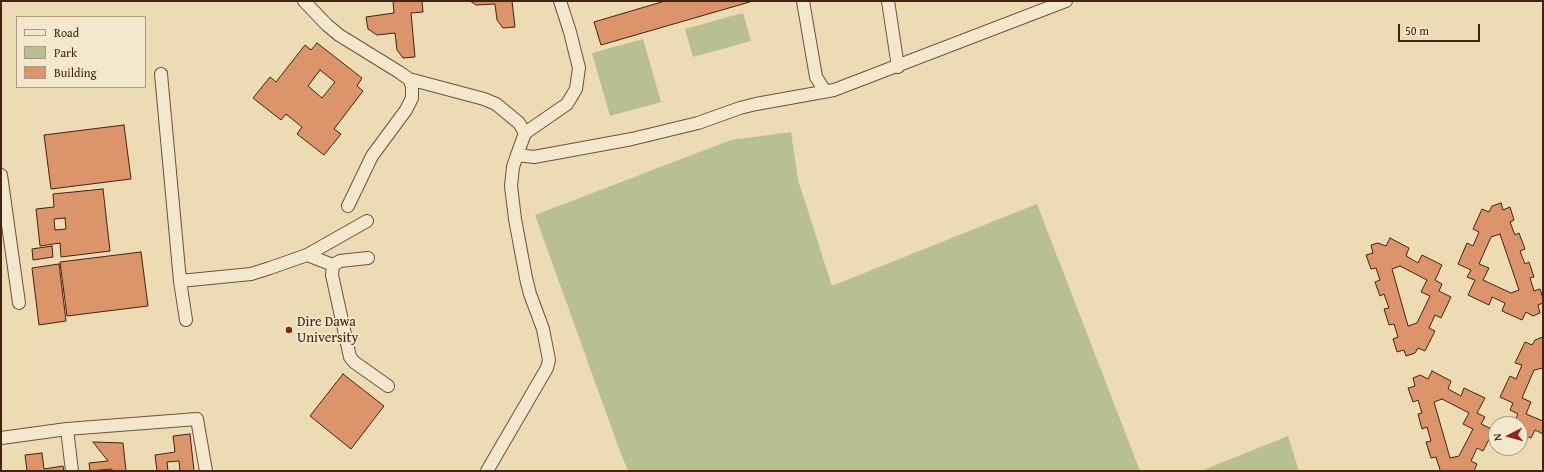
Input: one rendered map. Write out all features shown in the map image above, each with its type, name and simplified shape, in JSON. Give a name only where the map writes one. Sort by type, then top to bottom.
[{"type":"street","points":[[304,1],[339,35],[409,79],[484,99],[496,104],[519,123],[525,133]]},
{"type":"street","points":[[487,471],[547,368],[549,360],[543,329],[530,294],[526,278],[515,219],[511,186],[513,167],[525,133],[567,104],[576,89],[579,68],[560,1]]},
{"type":"street","points":[[803,1],[816,77],[826,91]]},
{"type":"street","points":[[888,1],[898,67]]},
{"type":"street","points":[[517,154],[534,157],[632,139],[698,123],[756,104],[834,90],[898,67],[1066,1]]},
{"type":"street","points":[[161,74],[180,281],[186,320]]},
{"type":"street","points":[[348,206],[372,156],[406,110],[412,98],[413,90],[409,79]]},
{"type":"street","points":[[1,175],[19,303]]},
{"type":"street","points":[[180,281],[251,274],[295,260],[307,255],[367,221]]},
{"type":"street","points":[[307,255],[333,265]]},
{"type":"street","points":[[333,265],[340,261],[368,258]]},
{"type":"street","points":[[333,265],[332,275],[350,357],[354,362],[388,386]]},
{"type":"street","points":[[1,438],[67,429],[198,419],[206,471]]},
{"type":"street","points":[[67,429],[72,471]]},
{"type":"green space","points":[[743,13],[751,41],[693,57],[685,29]]},
{"type":"green space","points":[[643,39],[661,102],[610,116],[592,53]]},
{"type":"green space","points":[[791,132],[798,180],[832,286],[1037,204],[1140,471],[628,471],[535,215],[731,140]]},
{"type":"green space","points":[[1288,436],[1299,471],[1201,471]]},
{"type":"building","points":[[393,1],[422,1],[423,12],[411,13],[415,57],[403,58],[397,50],[395,33],[377,35],[368,29],[366,17],[394,13]]},
{"type":"building","points":[[470,1],[512,1],[515,27],[503,28],[497,20],[495,4],[476,5]]},
{"type":"building","points":[[665,1],[753,1],[601,45],[594,22]]},
{"type":"building","points":[[317,43],[362,78],[357,86],[363,91],[334,129],[341,134],[324,155],[297,134],[302,127],[286,114],[281,120],[253,98],[270,77],[276,82],[305,45],[311,50]],"holes":[[[320,70],[335,82],[322,98],[308,86]]]},
{"type":"building","points":[[124,125],[131,179],[51,189],[44,135]]},
{"type":"building","points":[[103,189],[110,251],[61,257],[60,243],[40,246],[36,209],[54,207],[53,194]],"holes":[[[65,218],[66,229],[55,230],[54,219]]]},
{"type":"building","points":[[1501,203],[1503,210],[1510,207],[1514,220],[1510,222],[1515,235],[1519,233],[1525,249],[1520,251],[1525,264],[1529,262],[1534,277],[1530,278],[1534,291],[1540,289],[1543,298],[1543,303],[1538,305],[1540,313],[1533,316],[1526,312],[1522,320],[1502,311],[1505,303],[1492,297],[1489,305],[1468,295],[1475,280],[1467,277],[1471,270],[1458,264],[1467,243],[1473,246],[1479,232],[1473,229],[1482,209],[1489,212],[1492,206]],"holes":[[[1500,234],[1519,290],[1511,293],[1483,280],[1489,268],[1479,264],[1491,237]]]},
{"type":"building","points":[[1390,238],[1409,248],[1406,256],[1418,263],[1422,255],[1442,265],[1435,280],[1442,284],[1439,291],[1451,297],[1441,318],[1435,315],[1429,328],[1435,331],[1425,351],[1418,348],[1415,353],[1406,356],[1404,350],[1397,352],[1393,339],[1398,337],[1394,324],[1389,325],[1384,309],[1389,308],[1384,294],[1380,296],[1375,282],[1380,280],[1376,268],[1371,269],[1366,255],[1373,253],[1371,245],[1378,243],[1386,246]],"holes":[[[1400,266],[1427,280],[1421,292],[1430,296],[1417,323],[1408,326],[1392,269]]]},
{"type":"building","points":[[52,246],[53,257],[33,260],[32,249]]},
{"type":"building","points":[[141,252],[148,306],[67,316],[60,262]]},
{"type":"building","points":[[59,264],[66,321],[39,325],[32,268]]},
{"type":"building","points":[[1543,337],[1543,368],[1534,370],[1522,398],[1531,402],[1526,414],[1543,421],[1543,434],[1535,430],[1531,438],[1528,437],[1528,416],[1517,416],[1518,414],[1510,410],[1513,403],[1500,397],[1510,376],[1516,379],[1522,365],[1515,363],[1525,342],[1532,345],[1535,340]]},
{"type":"building","points":[[1432,371],[1451,381],[1448,389],[1461,396],[1464,388],[1485,398],[1477,413],[1485,417],[1481,424],[1488,427],[1488,441],[1483,451],[1477,448],[1471,461],[1477,464],[1474,471],[1437,471],[1440,470],[1436,457],[1431,458],[1426,442],[1431,441],[1427,427],[1422,429],[1418,414],[1422,413],[1418,400],[1413,402],[1408,388],[1415,386],[1413,378],[1420,375],[1428,379]],"holes":[[[1442,399],[1469,413],[1463,424],[1473,429],[1459,456],[1450,458],[1434,402]]]},
{"type":"building","points":[[343,374],[384,406],[351,449],[310,416]]},
{"type":"building","points":[[190,434],[194,471],[180,471],[179,461],[167,462],[168,471],[157,471],[155,455],[175,452],[173,436]]},
{"type":"building","points":[[93,442],[123,443],[126,471],[112,471],[112,469],[90,471],[89,463],[108,461]]},
{"type":"building","points":[[42,453],[44,469],[63,466],[64,471],[27,471],[25,455]]},
{"type":"place","name":"Dire Dawa University","points":[[289,330]]}]
